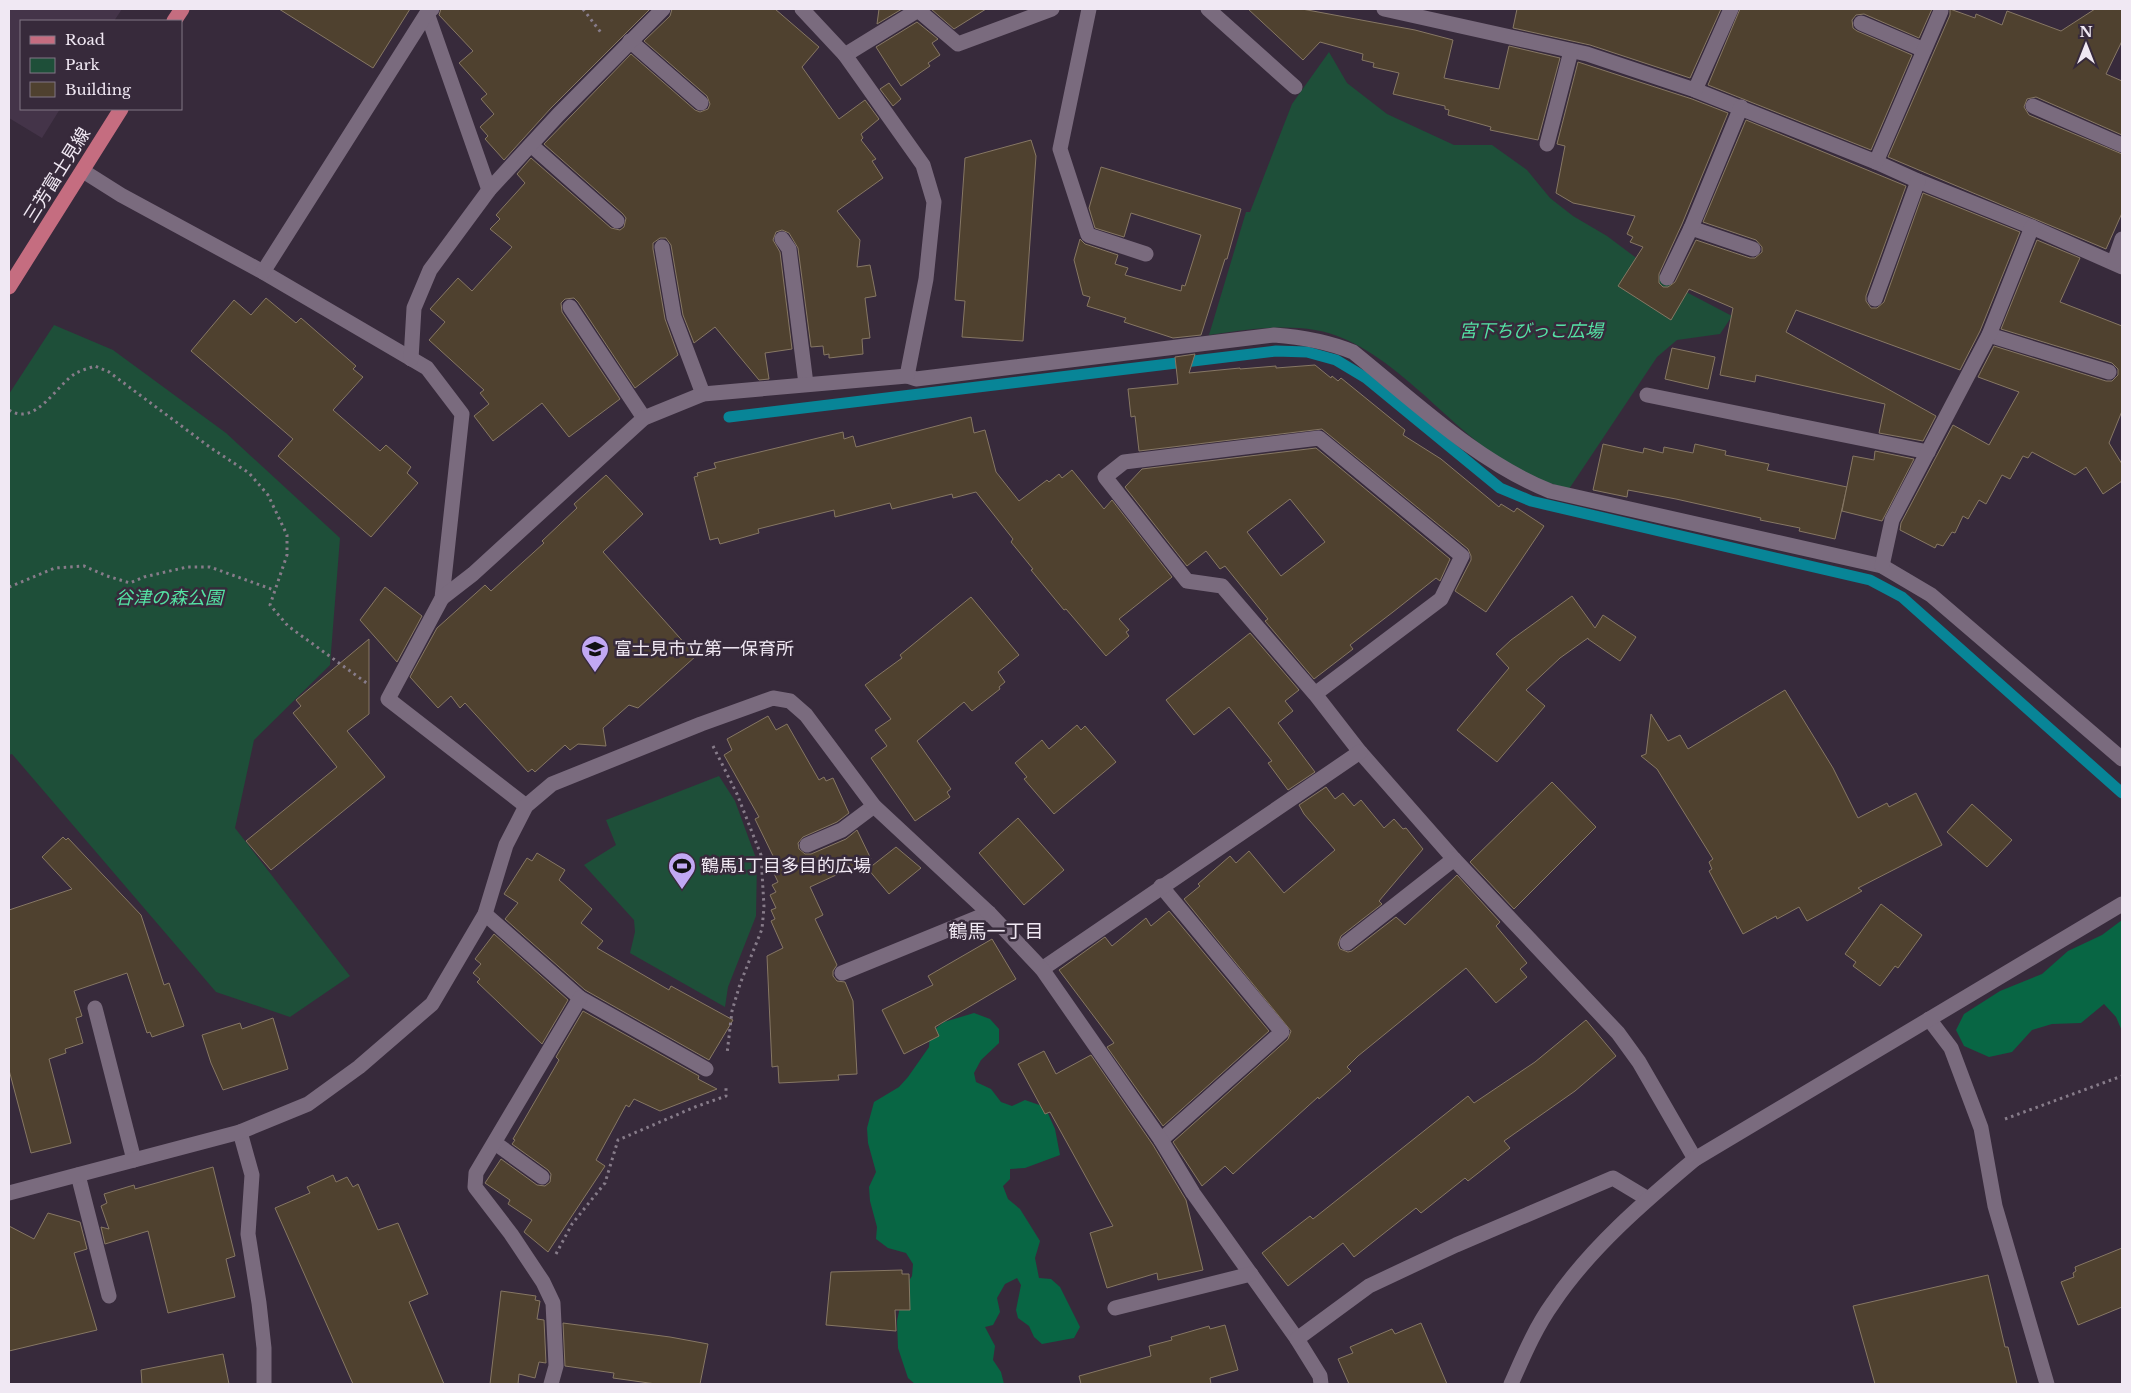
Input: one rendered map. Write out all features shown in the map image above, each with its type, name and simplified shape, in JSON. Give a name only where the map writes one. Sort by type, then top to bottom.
[{"type":"main road","points":[[175,20],[182,9]]},
{"type":"main road","name":"三芳富士見線","points":[[9,287],[120,110]]},
{"type":"street","points":[[411,359],[414,308],[430,270],[489,190],[617,54],[663,9]]},
{"type":"street","points":[[802,9],[845,55],[922,165],[934,202],[926,279],[906,376]]},
{"type":"street","points":[[845,55],[918,10],[958,44],[1052,9]]},
{"type":"street","points":[[1089,9],[1060,149],[1088,235],[1146,254]]},
{"type":"street","points":[[1208,9],[1295,87]]},
{"type":"street","points":[[1384,9],[1571,51],[1696,90],[1741,106],[2032,227],[2118,265],[2122,239]]},
{"type":"street","points":[[1696,90],[1731,9]]},
{"type":"street","points":[[430,11],[489,190]]},
{"type":"street","points":[[263,272],[430,11]]},
{"type":"street","points":[[1876,162],[1941,11]]},
{"type":"street","points":[[1860,23],[1924,50]]},
{"type":"street","points":[[630,41],[701,103]]},
{"type":"street","points":[[1547,144],[1571,51]]},
{"type":"street","points":[[1667,278],[1691,228],[1741,106]]},
{"type":"street","points":[[2033,106],[2122,145]]},
{"type":"street","points":[[532,145],[617,221]]},
{"type":"street","points":[[83,171],[120,195],[263,272],[427,368],[462,414],[442,598],[388,699],[526,806]]},
{"type":"street","points":[[1875,299],[1918,181]]},
{"type":"street","points":[[1882,566],[1892,520],[1989,335],[2032,227]]},
{"type":"street","points":[[1691,228],[1753,249]]},
{"type":"street","points":[[782,239],[789,249],[806,384]]},
{"type":"street","points":[[662,248],[674,317],[703,394]]},
{"type":"street","points":[[570,308],[644,418]]},
{"type":"street","points":[[442,598],[473,574],[644,418],[703,394],[906,376],[916,379],[1274,335],[1309,338],[1353,352],[1467,444],[1525,481],[1559,493],[1882,566],[1931,595],[2122,759]]},
{"type":"street","points":[[1989,335],[2109,372]]},
{"type":"street","points":[[1647,395],[1928,452]]},
{"type":"street","points":[[1315,694],[1441,599],[1462,556],[1319,438],[1124,462],[1104,477],[1187,581],[1222,586],[1315,694],[1360,752],[1454,859],[1618,1033],[1639,1062],[1695,1159]]},
{"type":"street","points":[[9,1194],[240,1132],[308,1104],[359,1067],[432,1004],[486,914],[506,846],[526,806],[552,784],[701,724],[774,698],[790,701],[806,715],[874,806],[989,913],[1042,968],[1161,1140],[1193,1193],[1297,1339],[1320,1376],[1321,1384]]},
{"type":"street","points":[[1042,968],[1360,752]]},
{"type":"street","points":[[807,846],[842,830],[874,806]]},
{"type":"street","points":[[1348,943],[1454,859]]},
{"type":"street","points":[[1161,886],[1282,1032],[1161,1140]]},
{"type":"street","points":[[1511,1384],[1529,1344],[1552,1303],[1580,1268],[1648,1199],[1695,1159],[2122,904]]},
{"type":"street","points":[[842,973],[989,913]]},
{"type":"street","points":[[486,914],[580,998],[706,1069]]},
{"type":"street","points":[[551,1384],[556,1366],[553,1303],[543,1282],[511,1234],[475,1187],[476,1173],[580,998]]},
{"type":"street","points":[[95,1008],[134,1160]]},
{"type":"street","points":[[1929,1019],[1951,1048],[1981,1128],[1995,1206],[2048,1384]]},
{"type":"street","points":[[240,1132],[252,1175],[248,1234],[260,1303],[264,1348],[264,1384]]},
{"type":"street","points":[[495,1143],[542,1177]]},
{"type":"street","points":[[78,1175],[109,1296]]},
{"type":"street","points":[[1297,1339],[1369,1286],[1456,1245],[1580,1191],[1613,1178],[1648,1199]]},
{"type":"street","points":[[1115,1308],[1251,1274]]},
{"type":"path","points":[[583,9],[617,54]]},
{"type":"path","points":[[9,410],[14,413],[34,412],[76,374],[95,366],[109,372],[211,448],[249,473],[268,495],[286,535],[286,555],[270,605],[288,626],[388,699]]},
{"type":"path","points":[[9,587],[55,568],[84,566],[106,576],[130,583],[144,577],[187,567],[210,567],[274,590]]},
{"type":"path","points":[[701,724],[737,794],[761,855],[764,907],[762,929],[740,984],[732,1011],[727,1055]]},
{"type":"path","points":[[1981,1128],[2122,1076]]},
{"type":"path","points":[[543,1282],[572,1224],[604,1183],[618,1140],[695,1107],[726,1096],[726,1080]]},
{"type":"shaded area","points":[[9,9],[122,9],[115,20],[20,20],[20,110],[59,110],[42,138],[9,118]]},
{"type":"green space","name":"宮下ちびっこ広場","points":[[1329,52],[1347,83],[1387,114],[1454,145],[1492,145],[1527,170],[1550,198],[1573,216],[1607,236],[1671,284],[1732,316],[1720,334],[1677,340],[1657,357],[1569,489],[1524,473],[1510,465],[1463,430],[1392,368],[1367,351],[1342,338],[1302,328],[1262,328],[1209,335],[1246,212],[1250,212],[1292,104]]},
{"type":"green space","name":"谷津の森公園","points":[[54,325],[113,350],[226,433],[340,538],[330,665],[254,740],[235,828],[350,976],[290,1017],[216,992],[12,754],[9,755],[9,394]]},
{"type":"green space","name":"鶴馬1丁目多目的広場","points":[[719,776],[735,801],[757,861],[756,916],[728,987],[725,1007],[630,953],[635,932],[634,920],[584,865],[616,845],[606,820]]},
{"type":"green space","points":[[2122,920],[2122,1031],[2116,1017],[2104,1004],[2081,1023],[2052,1024],[2032,1030],[2012,1052],[1989,1057],[1964,1046],[1956,1030],[1964,1014],[2000,991],[2042,974],[2068,951],[2102,935]]},
{"type":"green space","points":[[974,1013],[990,1019],[999,1029],[999,1043],[981,1060],[974,1073],[976,1082],[991,1089],[1001,1102],[1012,1106],[1025,1100],[1045,1107],[1055,1129],[1060,1155],[1025,1168],[1010,1169],[1010,1179],[1003,1186],[1008,1199],[1020,1209],[1040,1241],[1035,1258],[1039,1278],[1051,1279],[1060,1287],[1080,1327],[1074,1338],[1042,1344],[1034,1337],[1029,1326],[1018,1318],[1016,1310],[1021,1285],[1017,1278],[1005,1284],[997,1298],[1000,1312],[993,1325],[985,1327],[995,1346],[993,1360],[1001,1372],[1004,1384],[915,1384],[908,1378],[898,1348],[897,1321],[904,1288],[912,1276],[913,1264],[906,1253],[888,1248],[876,1239],[877,1227],[870,1201],[869,1187],[876,1172],[868,1143],[867,1128],[874,1102],[899,1087],[908,1077],[929,1047],[930,1033],[944,1022]]},
{"type":"building","points":[[279,9],[410,9],[373,68]]},
{"type":"building","points":[[441,9],[650,9],[551,108],[504,160],[485,139],[488,136],[480,127],[494,114],[481,99],[487,94],[459,63],[473,51],[439,15]]},
{"type":"building","points":[[672,9],[775,9],[819,47],[802,67],[839,119],[865,100],[879,119],[861,134],[863,138],[861,140],[876,159],[872,161],[883,178],[837,211],[860,240],[857,267],[870,265],[876,296],[865,298],[870,338],[862,339],[863,354],[829,358],[829,354],[824,355],[823,346],[811,347],[798,248],[789,233],[782,230],[776,232],[773,240],[780,252],[792,349],[765,353],[769,379],[759,380],[715,327],[694,343],[683,315],[671,245],[666,238],[660,238],[653,243],[653,249],[665,319],[678,355],[635,388],[578,302],[574,298],[565,299],[561,303],[562,312],[620,399],[569,437],[542,403],[493,441],[474,416],[489,404],[480,393],[484,390],[429,340],[445,322],[430,309],[458,278],[472,291],[512,247],[490,229],[500,219],[496,215],[525,183],[517,174],[531,158],[611,228],[620,230],[624,227],[626,218],[623,214],[544,144],[631,54],[695,110],[700,112],[708,109],[710,104],[707,96],[644,41],[670,16]]},
{"type":"building","points":[[879,9],[902,9],[877,24]]},
{"type":"building","points":[[931,9],[986,9],[954,29]]},
{"type":"building","points":[[1248,9],[1302,9],[1415,30],[1453,40],[1444,78],[1499,89],[1509,46],[1560,58],[1538,140],[1490,130],[1491,127],[1448,115],[1449,110],[1445,109],[1445,106],[1393,94],[1399,73],[1373,67],[1374,63],[1362,60],[1363,54],[1320,42],[1303,60]]},
{"type":"building","points":[[1517,9],[1721,9],[1690,78],[1590,45],[1513,28]]},
{"type":"building","points":[[1740,9],[1932,9],[1919,38],[1864,14],[1856,15],[1852,20],[1853,28],[1857,31],[1912,55],[1871,150],[1708,85]]},
{"type":"building","points":[[1950,9],[1975,18],[1976,14],[2002,25],[2007,11],[2061,31],[2095,9],[2122,9],[2122,41],[2106,74],[2122,81],[2122,135],[2036,97],[2027,99],[2024,107],[2029,115],[2122,154],[2122,213],[2106,249],[1888,157],[1950,15]]},
{"type":"building","points":[[917,22],[938,39],[932,43],[940,55],[928,63],[930,66],[901,86],[876,47]]},
{"type":"building","points":[[1578,62],[1692,99],[1728,113],[1659,274],[1659,283],[1663,287],[1668,287],[1675,282],[1696,240],[1750,258],[1755,258],[1762,252],[1762,247],[1756,240],[1703,222],[1746,120],[1906,186],[1866,296],[1866,301],[1871,308],[1877,308],[1884,302],[1923,193],[2020,232],[1980,331],[1960,370],[1796,310],[1786,332],[1936,416],[1923,441],[1879,433],[1885,404],[1756,375],[1755,382],[1720,375],[1733,308],[1689,289],[1671,320],[1618,286],[1643,247],[1630,242],[1633,237],[1627,234],[1635,216],[1573,203],[1556,193],[1565,146],[1557,144]]},
{"type":"building","points":[[889,83],[901,99],[893,106],[880,89]]},
{"type":"building","points":[[1031,140],[1036,156],[1023,341],[962,337],[965,301],[955,300],[965,158]]},
{"type":"building","points":[[1101,167],[1241,209],[1227,259],[1225,259],[1201,335],[1173,338],[1124,322],[1126,318],[1087,306],[1090,297],[1083,295],[1074,260],[1080,239],[1085,244],[1118,255],[1115,264],[1128,268],[1125,275],[1181,291],[1182,285],[1185,286],[1201,235],[1131,213],[1124,237],[1095,228],[1089,208]]},
{"type":"building","points":[[2037,240],[2080,258],[2060,302],[2122,326],[2122,411],[2109,443],[2122,464],[2122,481],[2103,494],[2086,467],[2075,475],[2032,452],[2028,458],[2023,456],[2010,479],[2002,475],[1986,504],[1979,500],[1968,519],[1963,516],[1955,533],[1952,532],[1943,546],[1937,544],[1935,548],[1900,530],[1901,523],[1953,425],[1989,445],[2019,392],[1978,377],[1994,346],[2106,381],[2112,381],[2118,375],[2118,369],[2112,363],[2001,329]]},
{"type":"building","points":[[266,298],[296,323],[301,318],[356,366],[353,369],[363,377],[333,410],[380,451],[386,445],[411,467],[407,473],[418,483],[371,537],[278,456],[293,439],[191,351],[234,300],[251,315]]},
{"type":"building","points":[[1672,348],[1715,357],[1708,389],[1665,379]]},
{"type":"building","points":[[1195,354],[1189,373],[1240,368],[1315,365],[1331,378],[1332,376],[1338,381],[1341,378],[1405,430],[1403,435],[1441,459],[1499,507],[1501,504],[1514,512],[1517,508],[1544,526],[1486,612],[1455,591],[1471,560],[1468,549],[1322,429],[1139,451],[1135,416],[1131,417],[1128,389],[1178,384],[1175,357]]},
{"type":"building","points":[[971,417],[974,433],[985,430],[996,472],[1019,501],[1047,480],[1049,482],[1059,474],[1062,478],[1072,470],[1104,509],[1112,500],[1172,577],[1119,619],[1129,630],[1126,632],[1129,636],[1106,656],[1031,570],[1033,569],[1011,542],[1013,539],[976,492],[953,498],[952,494],[892,509],[890,503],[835,517],[834,510],[758,529],[759,533],[720,544],[718,538],[710,540],[694,477],[698,476],[697,473],[716,468],[714,463],[843,432],[844,439],[853,436],[856,447]]},
{"type":"building","points":[[1603,444],[1643,453],[1644,448],[1663,453],[1664,447],[1693,453],[1695,444],[1726,451],[1725,455],[1769,464],[1767,470],[1847,487],[1835,539],[1799,531],[1800,528],[1760,520],[1761,518],[1676,499],[1628,490],[1627,497],[1593,490]]},
{"type":"building","points":[[1316,448],[1450,559],[1440,581],[1436,578],[1350,645],[1353,649],[1314,679],[1265,621],[1268,619],[1225,566],[1220,569],[1206,551],[1187,566],[1125,487],[1142,469]],"holes":[[[1290,499],[1325,542],[1281,576],[1247,532]]]},
{"type":"building","points":[[1875,451],[1914,459],[1882,521],[1842,511],[1853,456],[1874,460]]},
{"type":"building","points":[[606,475],[643,514],[603,552],[696,656],[638,708],[629,705],[603,728],[606,746],[578,744],[570,750],[565,745],[535,772],[532,769],[528,772],[465,703],[460,708],[451,696],[438,708],[410,677],[437,628],[485,585],[491,591],[544,543],[542,541],[577,508],[574,504]]},
{"type":"building","points":[[385,587],[422,616],[397,662],[360,620]]},
{"type":"building","points":[[1572,596],[1595,628],[1603,615],[1636,637],[1620,661],[1588,638],[1560,658],[1526,690],[1545,706],[1497,762],[1457,730],[1509,668],[1496,654],[1511,640]]},
{"type":"building","points":[[971,597],[1019,655],[998,672],[1005,682],[999,687],[1000,689],[972,711],[964,702],[917,741],[951,789],[947,792],[950,797],[915,821],[871,758],[887,746],[875,730],[891,719],[865,685],[902,658],[900,655]]},
{"type":"building","points":[[1250,633],[1299,690],[1285,701],[1293,711],[1278,723],[1315,772],[1288,790],[1268,763],[1272,761],[1229,707],[1194,735],[1166,700]]},
{"type":"building","points":[[369,639],[369,714],[347,731],[385,777],[271,870],[246,841],[337,767],[293,713],[301,706],[296,700]]},
{"type":"building","points":[[1785,690],[1833,768],[1858,818],[1887,803],[1889,807],[1916,793],[1942,845],[1858,888],[1862,891],[1807,921],[1799,907],[1777,919],[1776,916],[1743,934],[1709,871],[1712,869],[1709,862],[1713,859],[1657,769],[1641,756],[1646,754],[1651,714],[1668,741],[1680,735],[1688,749]]},
{"type":"building","points":[[768,716],[776,730],[787,724],[819,780],[824,777],[826,781],[833,778],[849,813],[837,822],[803,837],[798,843],[799,849],[805,854],[811,854],[846,839],[857,830],[871,859],[810,887],[823,915],[815,919],[837,965],[833,971],[833,976],[837,981],[845,982],[853,1001],[857,1074],[838,1075],[839,1080],[779,1083],[778,1066],[772,1067],[767,956],[783,948],[771,921],[775,919],[771,910],[776,908],[770,895],[776,892],[772,885],[778,882],[770,865],[776,862],[755,819],[759,817],[724,755],[732,750],[727,739]]},
{"type":"building","points":[[1077,725],[1081,730],[1085,726],[1116,762],[1054,814],[1024,779],[1027,777],[1015,763],[1042,740],[1049,749]]},
{"type":"building","points":[[1552,782],[1596,827],[1514,909],[1470,862]]},
{"type":"building","points":[[1326,787],[1335,799],[1343,793],[1354,806],[1361,800],[1384,828],[1394,819],[1403,829],[1406,828],[1423,849],[1379,901],[1382,904],[1341,936],[1338,944],[1340,949],[1348,952],[1352,951],[1396,917],[1405,925],[1457,875],[1500,922],[1496,926],[1527,963],[1520,969],[1527,977],[1496,1003],[1466,968],[1358,1056],[1347,1067],[1351,1071],[1319,1099],[1318,1097],[1233,1174],[1225,1166],[1202,1186],[1173,1142],[1288,1039],[1291,1031],[1184,899],[1230,856],[1236,863],[1249,851],[1284,893],[1335,850],[1304,814],[1299,805]]},
{"type":"building","points":[[1972,804],[2012,840],[1987,867],[1947,832]]},
{"type":"building","points":[[1018,818],[1064,870],[1024,905],[979,853]]},
{"type":"building","points":[[63,837],[66,840],[68,838],[141,915],[164,985],[169,983],[184,1026],[152,1037],[150,1032],[147,1033],[127,973],[74,991],[82,1016],[76,1018],[83,1043],[65,1049],[66,1053],[49,1059],[71,1143],[31,1153],[9,1070],[9,910],[72,889],[42,857]]},
{"type":"building","points":[[896,847],[921,868],[889,894],[868,869]]},
{"type":"building","points":[[537,853],[565,870],[559,880],[592,909],[581,923],[603,941],[597,948],[669,990],[671,986],[733,1020],[709,1060],[585,990],[505,919],[518,903],[504,894],[527,858],[532,861]]},
{"type":"building","points":[[1881,904],[1922,935],[1898,968],[1895,966],[1880,986],[1853,966],[1856,962],[1845,954]]},
{"type":"building","points":[[1169,911],[1269,1031],[1163,1126],[1107,1047],[1114,1043],[1059,970],[1105,937],[1112,946],[1146,918],[1151,926]]},
{"type":"building","points":[[494,934],[568,1000],[542,1044],[477,982],[480,979],[473,973],[481,964],[475,959]]},
{"type":"building","points":[[992,939],[1016,979],[935,1027],[939,1036],[904,1054],[882,1010],[933,985],[928,976]]},
{"type":"building","points":[[583,1011],[699,1076],[698,1079],[717,1089],[660,1111],[634,1099],[629,1107],[626,1105],[596,1160],[605,1166],[548,1252],[524,1232],[532,1220],[508,1204],[510,1200],[485,1183],[501,1159],[537,1185],[545,1186],[550,1182],[551,1174],[548,1170],[512,1144],[515,1140],[513,1139],[559,1060],[556,1057]]},
{"type":"building","points":[[273,1018],[288,1069],[223,1090],[211,1063],[202,1035],[240,1023],[242,1029]]},
{"type":"building","points":[[1586,1020],[1616,1056],[1575,1091],[1504,1141],[1510,1148],[1468,1181],[1465,1178],[1421,1213],[1416,1208],[1354,1257],[1343,1243],[1288,1286],[1262,1253],[1310,1216],[1313,1219],[1468,1096],[1474,1103],[1535,1062]]},
{"type":"building","points":[[1044,1051],[1056,1074],[1091,1055],[1153,1145],[1186,1200],[1203,1270],[1158,1280],[1157,1273],[1107,1288],[1090,1233],[1113,1226],[1050,1112],[1045,1114],[1018,1064]]},
{"type":"building","points":[[213,1167],[235,1256],[226,1259],[235,1297],[168,1313],[148,1231],[105,1244],[101,1227],[109,1229],[101,1206],[107,1203],[104,1194],[134,1185],[135,1189]]},
{"type":"building","points":[[333,1175],[336,1182],[347,1177],[353,1187],[358,1184],[378,1230],[398,1223],[428,1294],[409,1302],[444,1384],[353,1384],[275,1208],[310,1193],[307,1187]]},
{"type":"building","points":[[48,1213],[80,1222],[87,1249],[74,1253],[97,1330],[9,1351],[9,1226],[34,1239]]},
{"type":"building","points":[[2122,1248],[2122,1307],[2078,1325],[2061,1282],[2074,1277],[2075,1267]]},
{"type":"building","points":[[902,1270],[902,1274],[909,1274],[910,1310],[895,1310],[896,1331],[826,1325],[831,1272]]},
{"type":"building","points":[[1988,1275],[2005,1347],[2008,1347],[2017,1384],[1875,1384],[1853,1306]]},
{"type":"building","points":[[501,1291],[536,1296],[535,1300],[540,1301],[537,1319],[544,1320],[546,1363],[539,1362],[535,1378],[519,1374],[518,1384],[490,1384]]},
{"type":"building","points":[[563,1323],[708,1344],[700,1384],[656,1384],[613,1378],[614,1373],[565,1366]]},
{"type":"building","points":[[1421,1323],[1447,1384],[1349,1384],[1338,1359],[1353,1353],[1350,1347],[1392,1329],[1395,1334]]},
{"type":"building","points":[[1225,1325],[1238,1370],[1210,1378],[1211,1384],[1081,1384],[1079,1376],[1151,1356],[1149,1346],[1172,1340],[1171,1337],[1209,1326],[1210,1329]]},
{"type":"building","points":[[223,1354],[229,1384],[142,1384],[141,1370]]},
{"type":"waterway","points":[[729,417],[1276,351],[1307,352],[1336,360],[1366,378],[1500,488],[1531,501],[1870,580],[1902,597],[2122,793]]},
{"type":"place","name":"富士見市立第一保育所","points":[[595,673]]},
{"type":"place","name":"鶴馬1丁目多目的広場","points":[[682,890]]},
{"type":"district","name":"鶴馬一丁目","points":[[996,931]]}]
